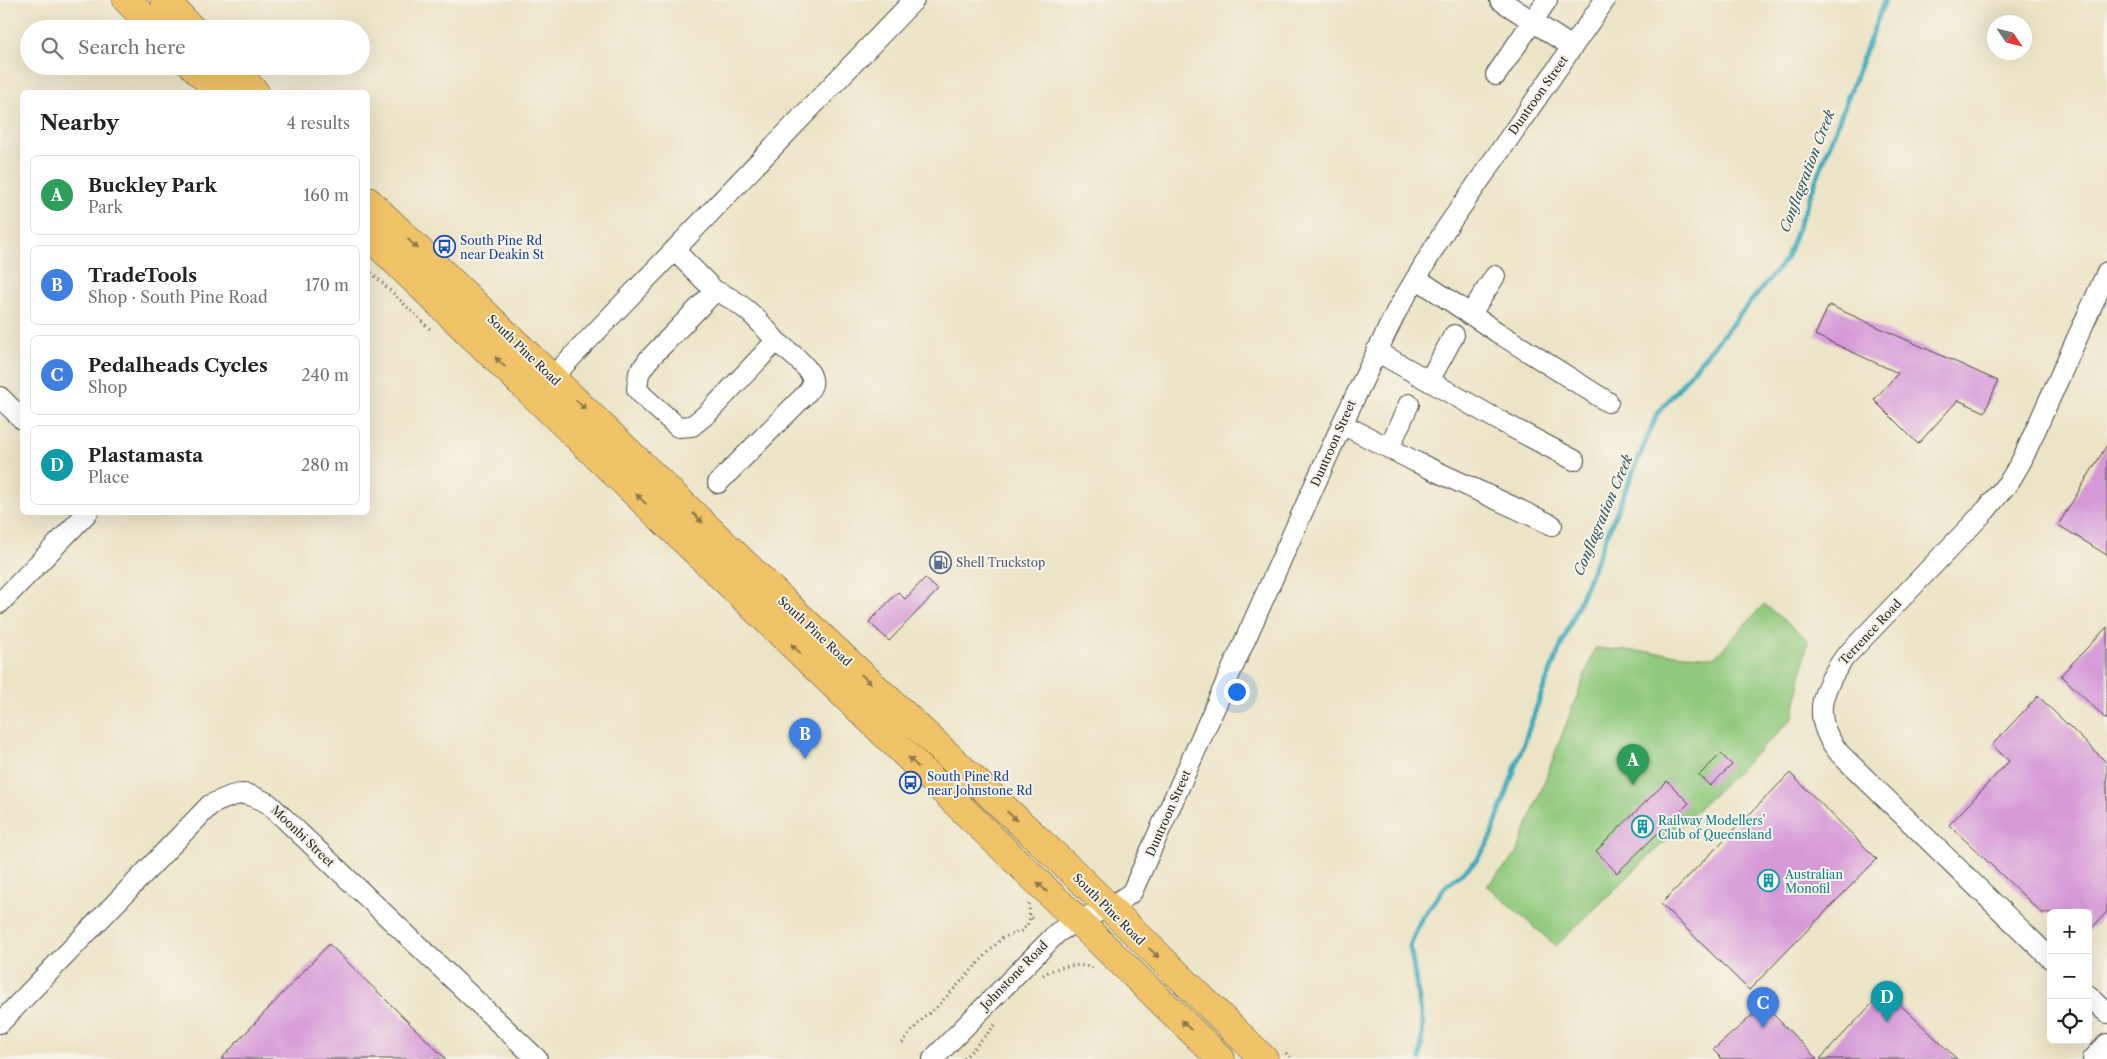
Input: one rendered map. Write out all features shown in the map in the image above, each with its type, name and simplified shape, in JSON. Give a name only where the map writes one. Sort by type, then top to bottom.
[{"type":"highway","points":[[127,0],[147,20]]},
{"type":"highway","points":[[165,0],[184,20]]},
{"type":"highway","points":[[202,75],[217,90]]},
{"type":"highway","points":[[238,75],[253,90]]},
{"type":"highway","name":"South Pine Road","points":[[371,211],[544,387],[1077,920],[1221,1059]]},
{"type":"highway","name":"South Pine Road","points":[[370,237],[544,387],[796,613],[1078,877],[1264,1059]]},
{"type":"street","points":[[544,387],[914,0]]},
{"type":"street","points":[[1500,0],[1572,47]]},
{"type":"street","points":[[1496,75],[1547,0]]},
{"type":"street","name":"Duntroon Street","points":[[1107,907],[1128,896],[1134,888],[1342,424],[1396,312],[1445,230],[1605,0]]},
{"type":"street","points":[[674,250],[715,291],[738,302],[808,370],[812,379],[811,388],[718,483]]},
{"type":"street","name":"Terrence Road","points":[[2047,954],[1840,754],[1830,743],[1822,727],[1820,710],[1824,692],[1844,658],[1986,510],[2011,479],[2022,460],[2107,272]]},
{"type":"street","points":[[1470,315],[1495,276]]},
{"type":"street","points":[[1416,278],[1470,315],[1608,402]]},
{"type":"street","points":[[715,291],[649,359],[638,373],[637,389],[670,421],[678,427],[692,426],[708,413],[776,341]]},
{"type":"street","points":[[1429,381],[1454,335]]},
{"type":"street","points":[[1376,351],[1500,421],[1574,460]]},
{"type":"street","points":[[0,397],[20,417]]},
{"type":"street","points":[[1389,448],[1409,404]]},
{"type":"street","points":[[1342,424],[1552,525]]},
{"type":"street","points":[[0,604],[85,515]]},
{"type":"street","name":"Moonbi Street","points":[[0,1023],[210,805],[236,794],[251,794],[269,804],[538,1059]]},
{"type":"street","name":"Johnstone Road","points":[[934,1059],[1057,932],[1077,920],[1107,907]]},
{"type":"street","points":[[2092,999],[2107,1013]]},
{"type":"street","points":[[2093,1059],[2107,1044]]},
{"type":"path","points":[[902,1043],[925,1016],[934,1010],[1002,938],[1021,931],[1027,926],[1030,917]]},
{"type":"path","points":[[1041,976],[1050,970],[1077,965]]},
{"type":"path","points":[[964,1059],[997,1022]]},
{"type":"green space","points":[[1764,604],[1808,640],[1793,718],[1556,946],[1487,886],[1517,853],[1595,648],[1715,657]]},
{"type":"building","points":[[1829,305],[1998,381],[1985,412],[1958,400],[1918,444],[1874,400],[1898,373],[1815,335]]},
{"type":"building","points":[[2107,445],[2107,555],[2058,525]]},
{"type":"building","points":[[925,578],[938,590],[889,641],[869,622],[898,592],[905,599]]},
{"type":"building","points":[[2107,627],[2107,720],[2061,675]]},
{"type":"building","points":[[2038,696],[2107,763],[2107,912],[2092,928],[2092,909],[2047,909],[2047,913],[2042,913],[1949,825],[2009,761],[1992,745]]},
{"type":"building","points":[[1721,754],[1732,765],[1710,786],[1699,775]]},
{"type":"building","name":"Australian Monofil","points":[[1790,773],[1877,859],[1749,990],[1661,904]]},
{"type":"building","name":"Railway Modellers' Club of Queensland","points":[[1667,781],[1689,803],[1617,873],[1596,851]]},
{"type":"building","points":[[329,944],[446,1059],[221,1059]]},
{"type":"building","points":[[1885,990],[1957,1059],[1820,1059]]},
{"type":"building","points":[[1764,1005],[1817,1059],[1722,1059],[1713,1050]]},
{"type":"waterway","name":"Conflagration Creek","points":[[1420,1059],[1423,1025],[1410,946],[1421,919],[1445,887],[1475,862],[1489,842],[1542,692],[1657,414],[1786,259],[1885,0]]},
{"type":"place","name":"South Pine Rd near Deakin St","points":[[444,247]]},
{"type":"place","name":"Shell Truckstop","points":[[940,562]]},
{"type":"place","name":"TradeTools","points":[[805,759]]},
{"type":"place","name":"South Pine Rd near Johnstone Rd","points":[[911,783]]},
{"type":"place","name":"Buckley Park","points":[[1633,785]]},
{"type":"place","name":"Railway Modellers' Club of Queensland","points":[[1642,827]]},
{"type":"place","name":"Australian Monofil","points":[[1769,881]]},
{"type":"place","name":"Plastamasta","points":[[1887,1022]]},
{"type":"place","name":"Pedalheads Cycles","points":[[1763,1028]]}]
